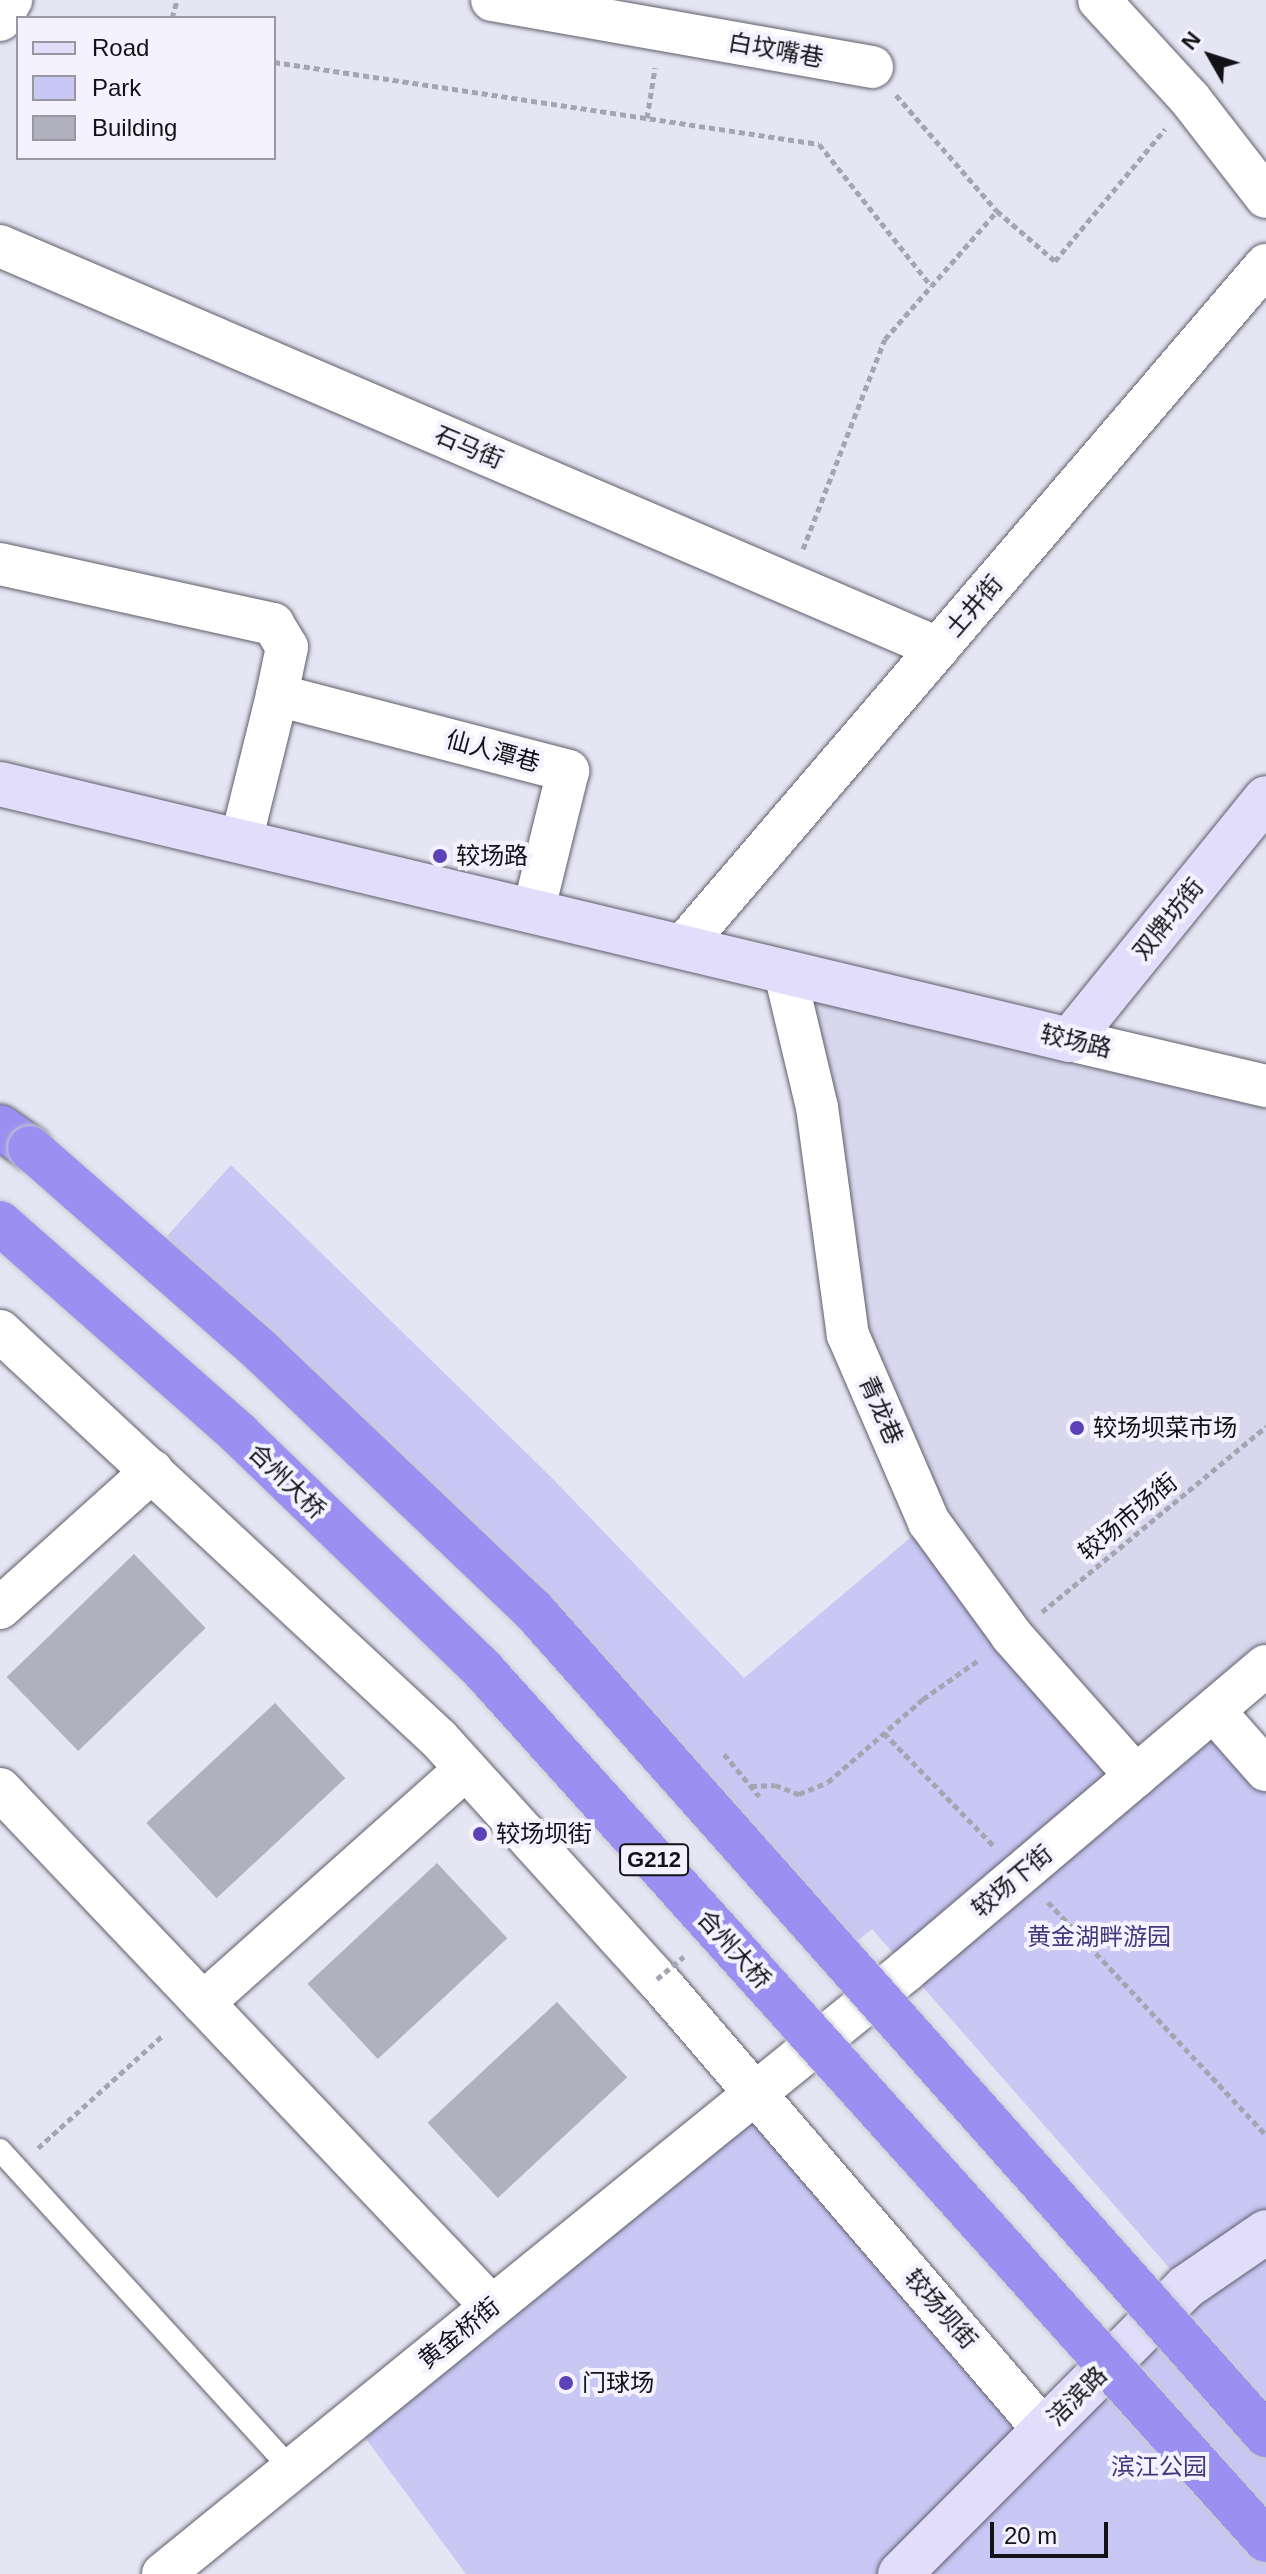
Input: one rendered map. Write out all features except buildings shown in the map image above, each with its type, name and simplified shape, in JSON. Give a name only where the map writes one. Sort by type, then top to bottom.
[{"type":"highway","name":"G212","points":[[10,1132],[263,1353],[533,1610],[1266,2435]]},
{"type":"highway","name":"合州大桥","points":[[0,1223],[239,1434],[484,1671],[1266,2540]]},
{"type":"street","points":[[0,20],[11,0]]},
{"type":"street","name":"白坟嘴巷","points":[[492,0],[872,67]]},
{"type":"street","points":[[1099,0],[1190,99],[1266,197]]},
{"type":"street","name":"石马街","points":[[0,246],[938,648]]},
{"type":"street","name":"土井街","points":[[682,947],[1266,265]]},
{"type":"street","points":[[0,564],[273,624],[287,647],[241,841]]},
{"type":"street","name":"仙人潭巷","points":[[277,695],[568,771],[533,912]]},
{"type":"street","name":"较场路","points":[[0,784],[1266,1086]]},
{"type":"street","name":"双牌坊街","points":[[1070,1040],[1266,798]]},
{"type":"street","name":"青龙巷","points":[[785,973],[817,1107],[848,1335],[929,1522],[1012,1636],[1136,1776]]},
{"type":"street","name":"较场坝街","points":[[0,1331],[466,1769],[755,2093],[1044,2430]]},
{"type":"street","points":[[0,1608],[152,1471]]},
{"type":"street","name":"较场下街","points":[[755,2093],[1266,1666]]},
{"type":"street","points":[[1214,1711],[1266,1770]]},
{"type":"street","points":[[203,2003],[466,1769]]},
{"type":"street","points":[[0,1789],[492,2307]]},
{"type":"street","name":"黄金桥街","points":[[163,2574],[755,2093]]},
{"type":"street","name":"涪滨路","points":[[900,2574],[1186,2287],[1266,2232]]},
{"type":"lane","points":[[0,2150],[291,2469]]},
{"type":"path","points":[[647,118],[661,30]]},
{"type":"path","points":[[276,62],[819,144],[931,286]]},
{"type":"path","points":[[872,67],[997,211],[1055,261],[1190,99]]},
{"type":"path","points":[[789,585],[885,339],[997,211]]},
{"type":"path","name":"较场市场街","points":[[751,1786],[775,1785],[799,1794],[828,1782],[923,1699],[1012,1636],[1266,1427]]},
{"type":"path","points":[[884,1733],[1021,1873],[1266,2135]]},
{"type":"path","points":[[17,2168],[162,2036]]},
{"type":"shaded area","name":"较场坝菜市场","points":[[785,973],[1266,1087],[1266,1666],[1136,1776],[1012,1636],[848,1335]]},
{"type":"green space","points":[[231,1165],[553,1479],[744,1678],[929,1522],[1136,1775],[1214,1711],[1266,1770],[1266,2574],[466,2574],[352,2420],[755,2093],[1044,2429],[1186,2287],[872,1929],[837,1958],[533,1610],[150,1255]]},
{"type":"place","name":"较场路","points":[[440,856]]},
{"type":"place","name":"较场坝菜市场","points":[[1077,1428]]},
{"type":"place","name":"较场坝街","points":[[480,1834]]},
{"type":"place","name":"门球场","points":[[566,2383]]},
{"type":"park label","name":"黄金湖畔游园","points":[[1099,1937]]},
{"type":"park label","name":"滨江公园","points":[[1159,2467]]}]
